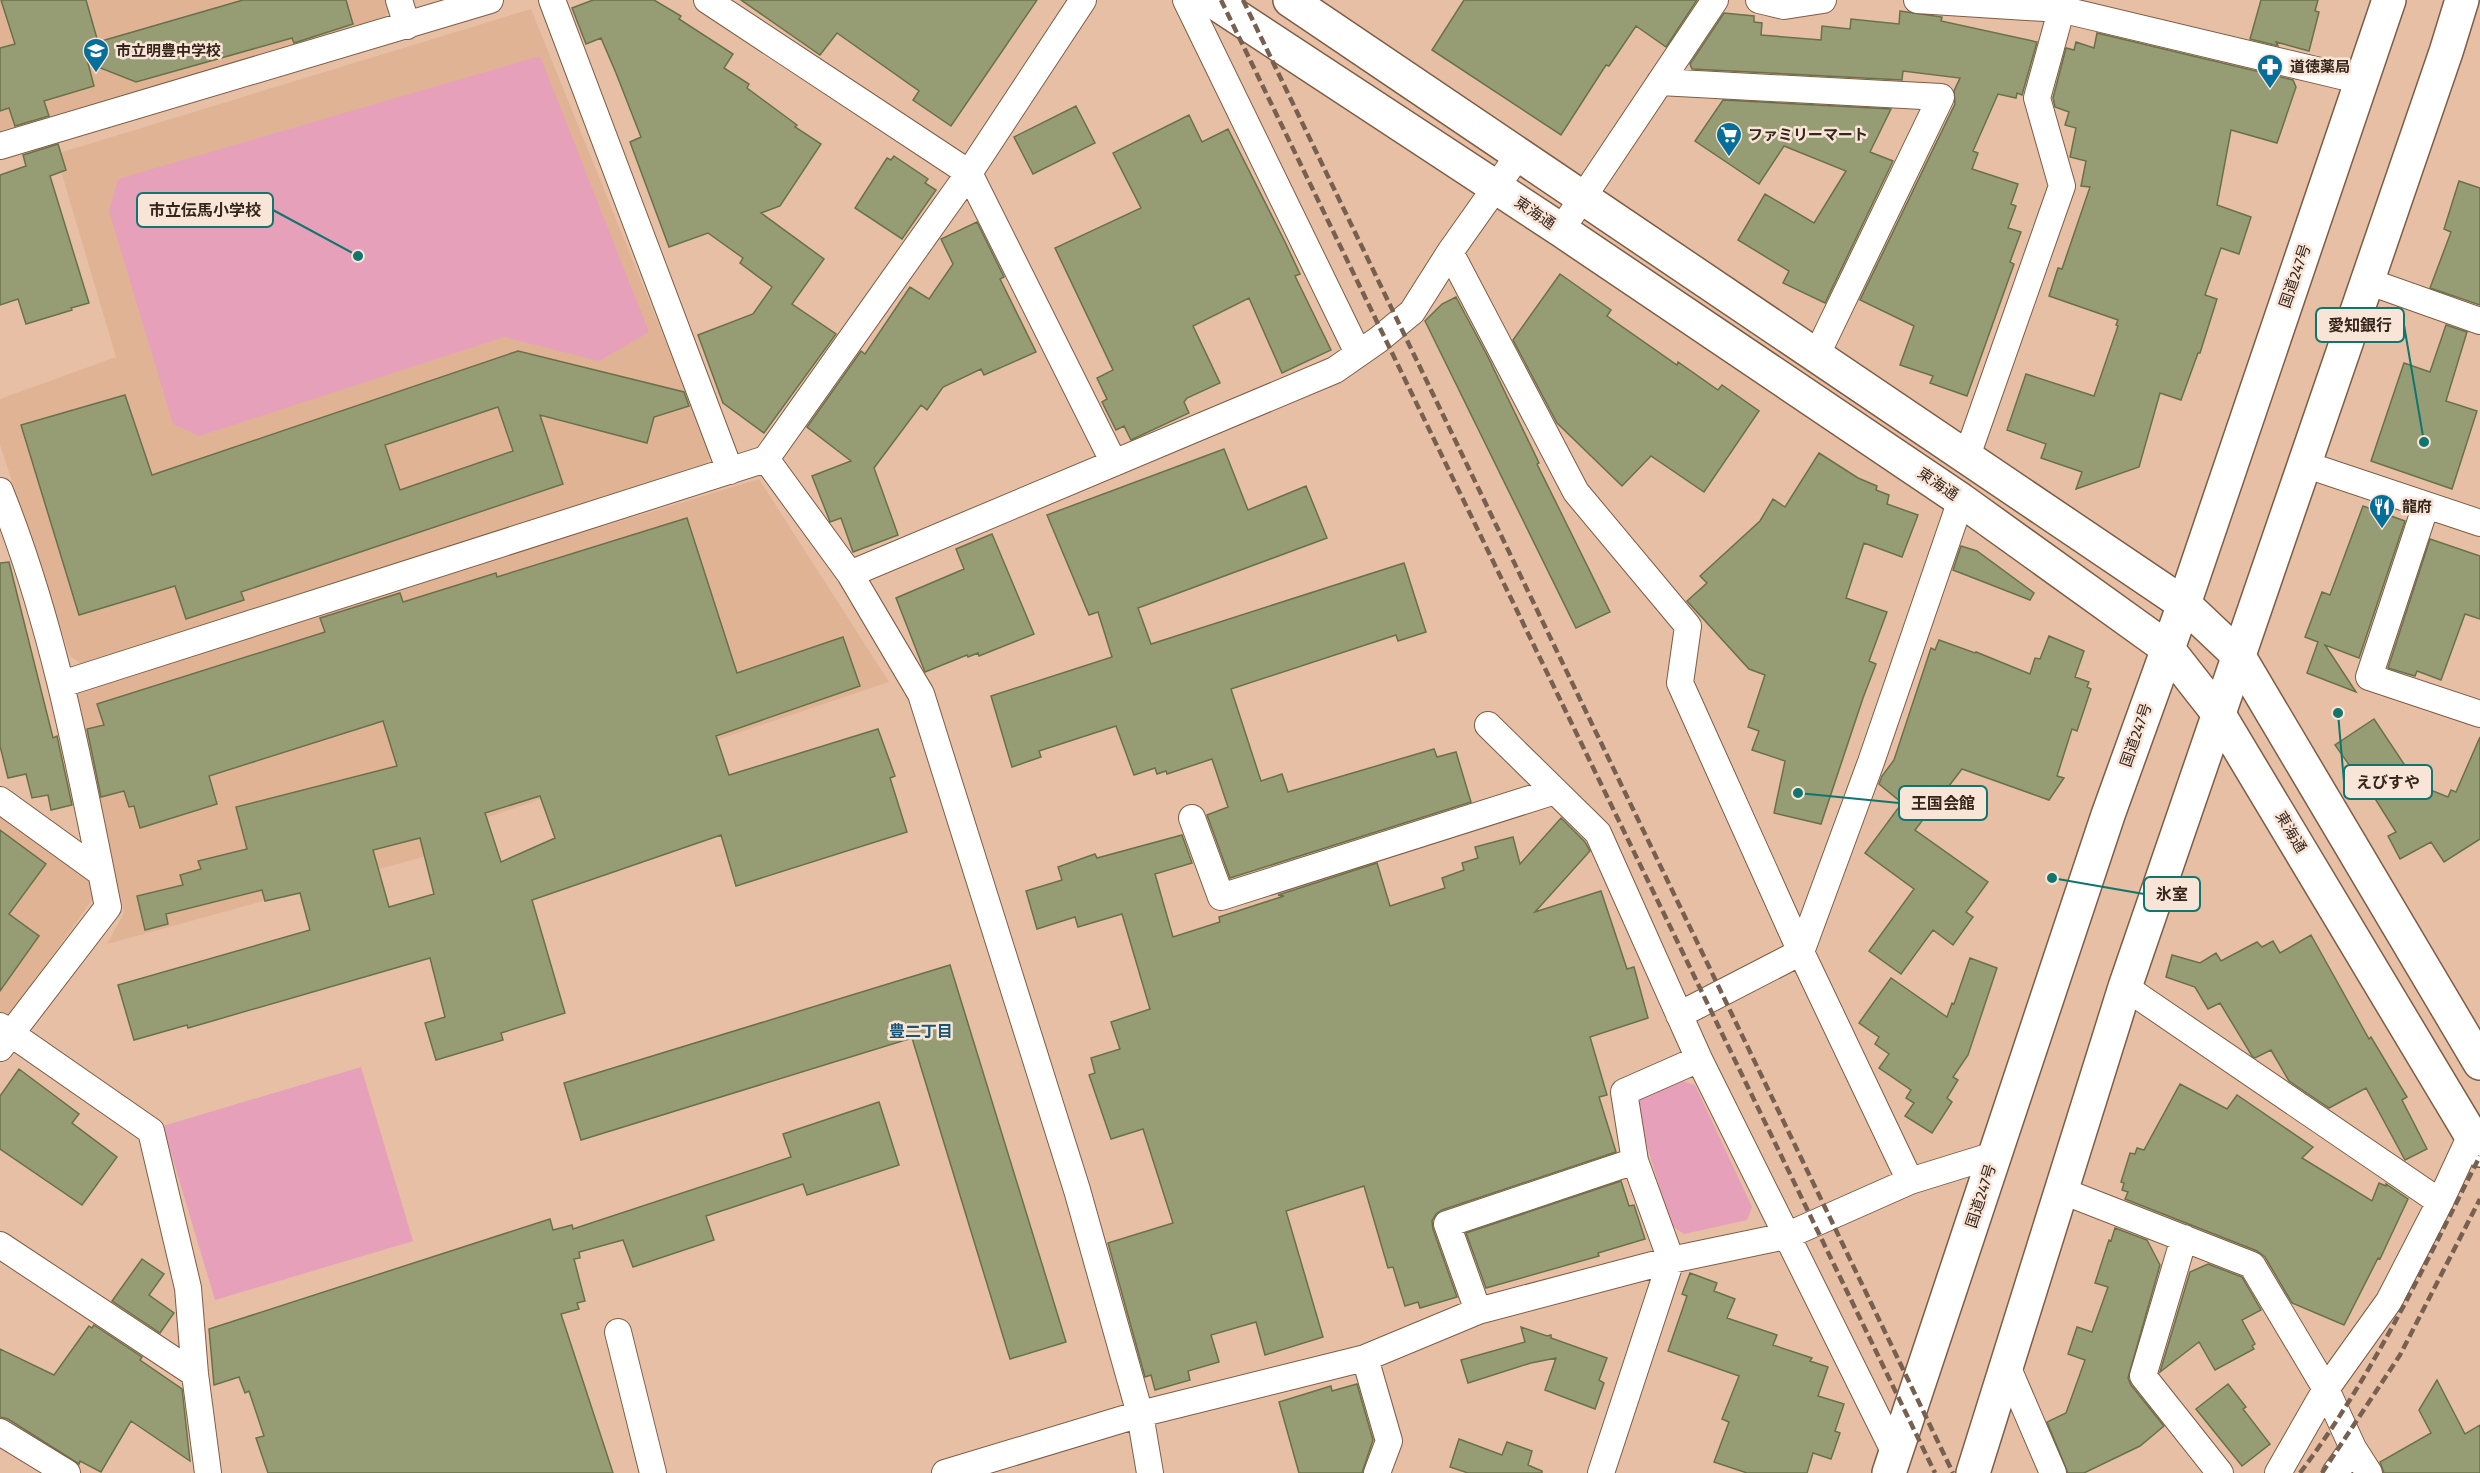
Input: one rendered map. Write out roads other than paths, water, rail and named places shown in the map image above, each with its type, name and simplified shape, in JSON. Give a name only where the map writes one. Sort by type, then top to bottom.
[{"type":"main road","name":"東海通","points":[[1211,0],[1562,230],[1961,500],[2167,648],[2218,713],[2475,1143]]},
{"type":"main road","points":[[1290,0],[1584,196],[2184,604],[2238,655],[2479,1058]]},
{"type":"main road","name":"国道247号","points":[[1893,1464],[1994,1155],[2389,0]]},
{"type":"main road","points":[[1973,1473],[2125,987],[2462,0]]},
{"type":"street","points":[[399,0],[407,26]]},
{"type":"street","points":[[0,146],[490,0]]},
{"type":"street","points":[[552,0],[730,471]]},
{"type":"street","points":[[706,0],[969,173],[1114,463]]},
{"type":"street","points":[[62,684],[766,459],[969,173],[1083,0]]},
{"type":"street","points":[[1186,0],[1358,353]]},
{"type":"street","points":[[1562,230],[1715,0]]},
{"type":"street","points":[[1759,0],[1784,6],[1823,0]]},
{"type":"street","points":[[1917,0],[2062,4],[2361,81]]},
{"type":"street","points":[[1967,456],[2062,186],[2037,98],[2062,4]]},
{"type":"street","points":[[1660,82],[1941,97],[1817,354]]},
{"type":"street","points":[[850,574],[1335,370],[1412,312],[1450,252],[1520,153]]},
{"type":"street","points":[[1450,252],[1576,492],[1688,626],[1680,683],[1801,952],[1910,1181]]},
{"type":"street","points":[[2367,281],[2480,321]]},
{"type":"street","points":[[766,459],[850,574],[921,694],[1077,1190],[1140,1414],[1151,1473]]},
{"type":"street","points":[[2304,464],[2480,523]]},
{"type":"street","points":[[0,491],[19,538],[62,684],[108,908],[3,1036],[151,1131],[188,1288],[195,1374],[208,1473]]},
{"type":"street","points":[[1679,1015],[1801,952],[1871,762],[1961,500]]},
{"type":"street","points":[[2426,505],[2369,677],[2480,714]]},
{"type":"street","points":[[1488,725],[1598,833],[1699,1059],[1786,1236],[1893,1464]]},
{"type":"street","points":[[1192,818],[1221,897],[1555,791]]},
{"type":"street","points":[[0,800],[101,873]]},
{"type":"street","points":[[2125,987],[2440,1202]]},
{"type":"street","points":[[1601,1473],[1671,1260],[1635,1161],[1624,1092],[1699,1059]]},
{"type":"street","points":[[2278,1473],[2326,1389],[2389,1301],[2440,1202],[2475,1143]]},
{"type":"street","points":[[945,1473],[1140,1414],[1365,1358],[1478,1311],[1671,1260],[1786,1236],[1910,1181],[1994,1155]]},
{"type":"street","points":[[1478,1311],[1447,1224],[1635,1161]]},
{"type":"street","points":[[2060,1190],[2252,1265],[2326,1389],[2368,1473]]},
{"type":"street","points":[[2184,1238],[2143,1376],[2220,1473]]},
{"type":"street","points":[[0,1245],[195,1374]]},
{"type":"street","points":[[618,1332],[653,1473]]},
{"type":"street","points":[[1365,1358],[1389,1441],[1377,1473]]},
{"type":"street","points":[[2007,1366],[2053,1473]]},
{"type":"street","points":[[0,1432],[67,1473]]},
{"type":"street","points":[[2335,1473],[2354,1448]]},
{"type":"railway","points":[[1221,0],[1935,1473]]},
{"type":"railway","points":[[1243,0],[1953,1473]]},
{"type":"railway","points":[[2300,1473],[2375,1359],[2480,1156]]},
{"type":"railway","points":[[2322,1473],[2400,1355],[2480,1199]]},
{"type":"place","name":"市立明豊中学校","points":[[96,74]]},
{"type":"place","name":"道徳薬局","points":[[2270,90]]},
{"type":"place","name":"ファミリーマート","points":[[1729,158]]},
{"type":"place","name":"市立伝馬小学校","points":[[358,256]]},
{"type":"place","name":"愛知銀行","points":[[2424,442]]},
{"type":"place","name":"龍府","points":[[2382,530]]},
{"type":"place","name":"えびすや","points":[[2338,713]]},
{"type":"place","name":"王国会館","points":[[1798,793]]},
{"type":"place","name":"氷室","points":[[2052,878]]},
{"type":"district","name":"豊二丁目","points":[[921,1031]]}]
